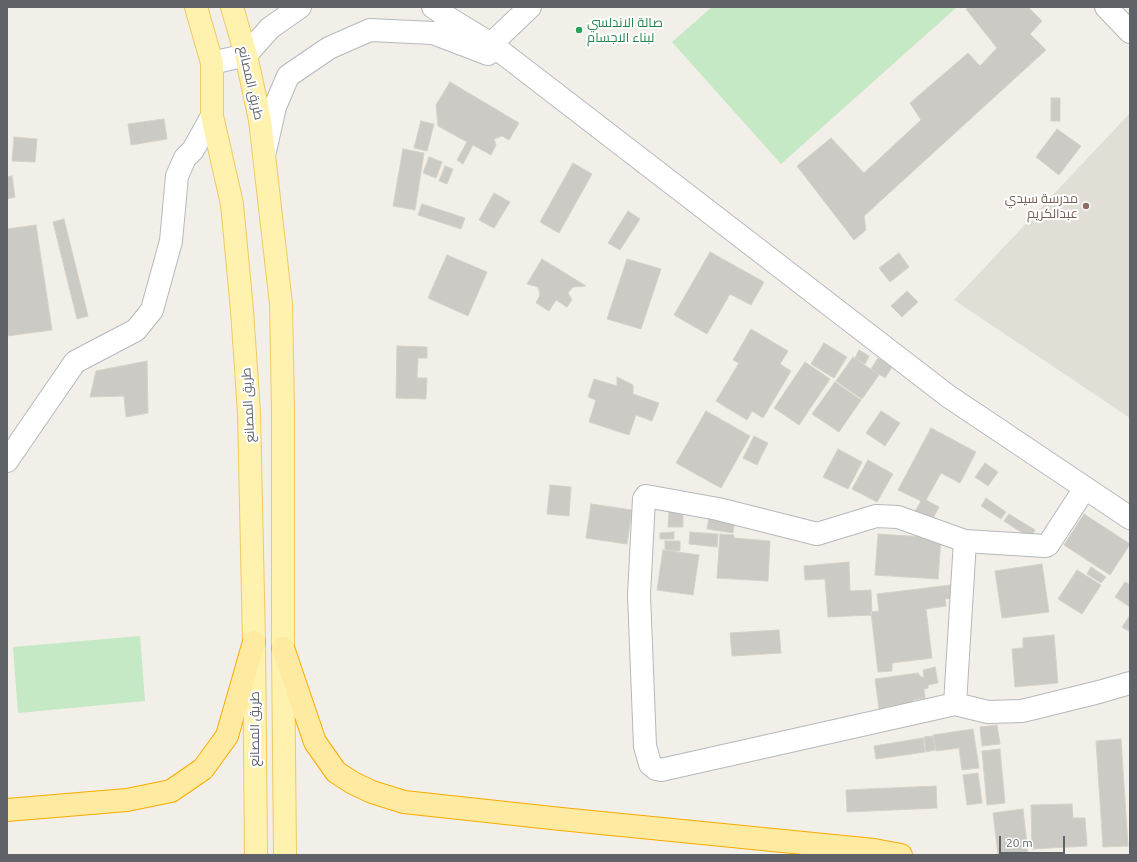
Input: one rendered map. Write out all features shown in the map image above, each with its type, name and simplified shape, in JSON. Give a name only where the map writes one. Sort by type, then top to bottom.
[{"type":"highway","points":[[7,810],[127,800],[171,791],[203,769],[227,736],[254,642]]},
{"type":"highway","points":[[283,648],[315,742],[336,772],[353,783],[372,792],[404,802],[874,850],[901,855]]},
{"type":"main road","name":"طريق المصانع","points":[[196,7],[212,63],[212,116],[232,204],[242,310],[249,413],[254,642],[256,855]]},
{"type":"main road","name":"طريق المصانع","points":[[232,7],[246,55],[260,120],[281,304],[283,410],[285,855]]},
{"type":"street","points":[[212,63],[246,55],[270,28],[300,7]]},
{"type":"street","points":[[433,7],[491,44],[948,396],[1130,518]]},
{"type":"street","points":[[491,44],[530,7]]},
{"type":"street","points":[[1106,7],[1130,32]]},
{"type":"street","points":[[264,154],[274,107],[288,76],[329,48],[370,30],[433,34],[518,65]]},
{"type":"street","points":[[7,461],[75,362],[136,330],[152,310],[171,241],[177,176],[185,158],[193,150],[212,116]]},
{"type":"street","points":[[1085,488],[1048,545],[1045,546],[965,541],[898,517],[876,516],[817,534],[718,509],[648,496],[644,498],[639,596],[644,738],[648,759],[650,764],[656,769],[661,770],[956,704],[988,712],[1022,710],[1099,692],[1130,683]]},
{"type":"street","points":[[956,704],[965,541]]},
{"type":"shaded area","name":"مدرسة سيدي عبدالكريم","points":[[1130,113],[1130,418],[954,300]]},
{"type":"green space","points":[[712,7],[957,7],[781,164],[672,42]]},
{"type":"green space","points":[[140,636],[145,701],[18,713],[13,647]]},
{"type":"building","points":[[969,7],[1028,7],[1042,21],[1030,34],[1046,50],[864,216],[866,230],[854,240],[797,166],[831,138],[864,173],[921,120],[910,103],[968,53],[980,66],[997,48],[966,9]]},
{"type":"building","points":[[450,82],[519,123],[509,140],[502,136],[494,139],[496,145],[491,155],[473,145],[463,164],[457,160],[467,142],[438,126],[436,105]]},
{"type":"building","points":[[1051,98],[1060,98],[1060,121],[1051,121]]},
{"type":"building","points":[[164,119],[167,139],[131,145],[128,124]]},
{"type":"building","points":[[421,121],[434,124],[427,151],[414,148]]},
{"type":"building","points":[[1057,129],[1081,146],[1059,175],[1036,157]]},
{"type":"building","points":[[14,137],[37,139],[35,162],[12,161]]},
{"type":"building","points":[[403,149],[424,153],[415,210],[393,206]]},
{"type":"building","points":[[429,157],[442,162],[436,178],[423,173]]},
{"type":"building","points":[[573,163],[592,174],[559,233],[540,222]]},
{"type":"building","points":[[445,166],[453,169],[447,184],[439,181]]},
{"type":"building","points":[[12,176],[15,197],[7,199],[7,177]]},
{"type":"building","points":[[494,193],[510,202],[494,228],[479,220]]},
{"type":"building","points":[[422,204],[465,218],[461,229],[418,215]]},
{"type":"building","points":[[628,211],[640,219],[620,250],[608,243]]},
{"type":"building","points":[[64,219],[88,316],[77,319],[53,222]]},
{"type":"building","points":[[36,225],[52,330],[7,336],[7,229]]},
{"type":"building","points":[[710,252],[764,282],[751,305],[730,294],[707,334],[674,315]]},
{"type":"building","points":[[899,253],[909,267],[890,282],[879,268]]},
{"type":"building","points":[[447,255],[487,272],[468,316],[428,298]]},
{"type":"building","points":[[542,259],[586,286],[573,287],[568,293],[572,300],[567,307],[556,300],[549,311],[536,303],[540,295],[538,287],[527,284]]},
{"type":"building","points":[[627,259],[661,269],[641,329],[607,319]]},
{"type":"building","points":[[907,291],[918,302],[902,317],[891,306]]},
{"type":"building","points":[[751,329],[788,351],[780,364],[791,371],[763,418],[752,411],[747,420],[716,401],[739,363],[733,360]]},
{"type":"building","points":[[824,343],[847,357],[834,378],[811,364]]},
{"type":"building","points":[[397,346],[427,347],[427,358],[418,358],[417,378],[427,378],[426,399],[396,398]]},
{"type":"building","points":[[859,350],[869,356],[865,364],[855,358]]},
{"type":"building","points":[[853,357],[879,375],[862,399],[836,381]]},
{"type":"building","points":[[878,358],[892,367],[885,378],[871,369]]},
{"type":"building","points":[[147,361],[148,413],[126,417],[124,396],[90,397],[96,371]]},
{"type":"building","points":[[805,362],[830,379],[799,425],[774,408]]},
{"type":"building","points":[[617,377],[633,385],[633,394],[659,403],[652,421],[636,415],[629,435],[589,422],[596,400],[588,397],[594,379],[617,386]]},
{"type":"building","points":[[835,382],[861,400],[839,432],[812,414]]},
{"type":"building","points":[[706,411],[750,436],[721,488],[676,463]]},
{"type":"building","points":[[881,411],[900,423],[885,446],[866,433]]},
{"type":"building","points":[[931,428],[976,452],[960,483],[941,473],[926,500],[939,507],[930,524],[913,515],[921,501],[898,490]]},
{"type":"building","points":[[754,436],[768,443],[757,465],[743,458]]},
{"type":"building","points":[[838,449],[862,462],[848,489],[823,477]]},
{"type":"building","points":[[868,460],[893,474],[877,502],[852,489]]},
{"type":"building","points":[[985,463],[998,472],[988,486],[975,477]]},
{"type":"building","points":[[550,485],[571,487],[569,516],[547,514]]},
{"type":"building","points":[[986,498],[1006,512],[1001,519],[981,506]]},
{"type":"building","points":[[591,504],[632,510],[627,544],[586,538]]},
{"type":"building","points":[[669,511],[683,511],[683,527],[668,527]]},
{"type":"building","points":[[1009,514],[1035,530],[1030,538],[1004,521]]},
{"type":"building","points":[[1084,514],[1130,544],[1110,575],[1064,545]]},
{"type":"building","points":[[709,517],[735,520],[733,533],[707,529]]},
{"type":"building","points":[[674,532],[674,539],[660,539],[660,533]]},
{"type":"building","points":[[690,532],[718,534],[717,547],[689,544]]},
{"type":"building","points":[[720,534],[734,535],[734,538],[770,541],[768,581],[717,578]]},
{"type":"building","points":[[878,534],[941,538],[938,579],[875,575]]},
{"type":"building","points":[[665,541],[680,541],[680,551],[665,550]]},
{"type":"building","points":[[663,550],[699,555],[693,595],[657,590]]},
{"type":"building","points":[[849,562],[850,591],[871,590],[872,615],[828,617],[825,579],[805,580],[804,566]]},
{"type":"building","points":[[1042,564],[1049,612],[1002,618],[995,571]]},
{"type":"building","points":[[1091,567],[1106,577],[1101,583],[1087,574]]},
{"type":"building","points":[[1077,570],[1101,585],[1082,614],[1058,599]]},
{"type":"building","points":[[1125,582],[1130,585],[1130,607],[1115,597]]},
{"type":"building","points":[[951,585],[952,598],[945,599],[946,606],[926,609],[932,658],[892,663],[892,671],[878,672],[871,612],[879,611],[877,594]]},
{"type":"building","points":[[1130,615],[1130,632],[1122,627]]},
{"type":"building","points":[[779,630],[781,653],[732,656],[730,633]]},
{"type":"building","points":[[1054,635],[1058,683],[1015,687],[1012,649],[1023,648],[1023,638]]},
{"type":"building","points":[[935,667],[938,683],[928,685],[928,688],[924,689],[925,698],[913,700],[914,707],[905,708],[904,704],[885,707],[889,710],[880,716],[875,679],[918,673],[921,677],[924,677],[923,670]]},
{"type":"building","points":[[997,725],[1000,744],[982,746],[980,727]]},
{"type":"building","points":[[973,729],[979,768],[962,770],[959,748],[936,751],[933,735]]},
{"type":"building","points":[[933,736],[935,750],[926,752],[924,737]]},
{"type":"building","points":[[923,738],[925,752],[876,759],[874,746]]},
{"type":"building","points":[[1121,739],[1128,846],[1103,847],[1096,741]]},
{"type":"building","points":[[1000,749],[1005,803],[987,805],[982,751]]},
{"type":"building","points":[[978,773],[982,803],[967,805],[963,775]]},
{"type":"building","points":[[936,786],[937,808],[847,812],[846,790]]},
{"type":"building","points":[[1072,804],[1073,818],[1085,818],[1087,846],[1032,849],[1031,805]]},
{"type":"building","points":[[1023,809],[1028,853],[998,855],[993,813]]},
{"type":"place","name":"صالة الاندلسي لبناء الاجسام","points":[[579,30]]},
{"type":"place","name":"مدرسة سيدي عبدالكريم","points":[[1086,206]]}]
